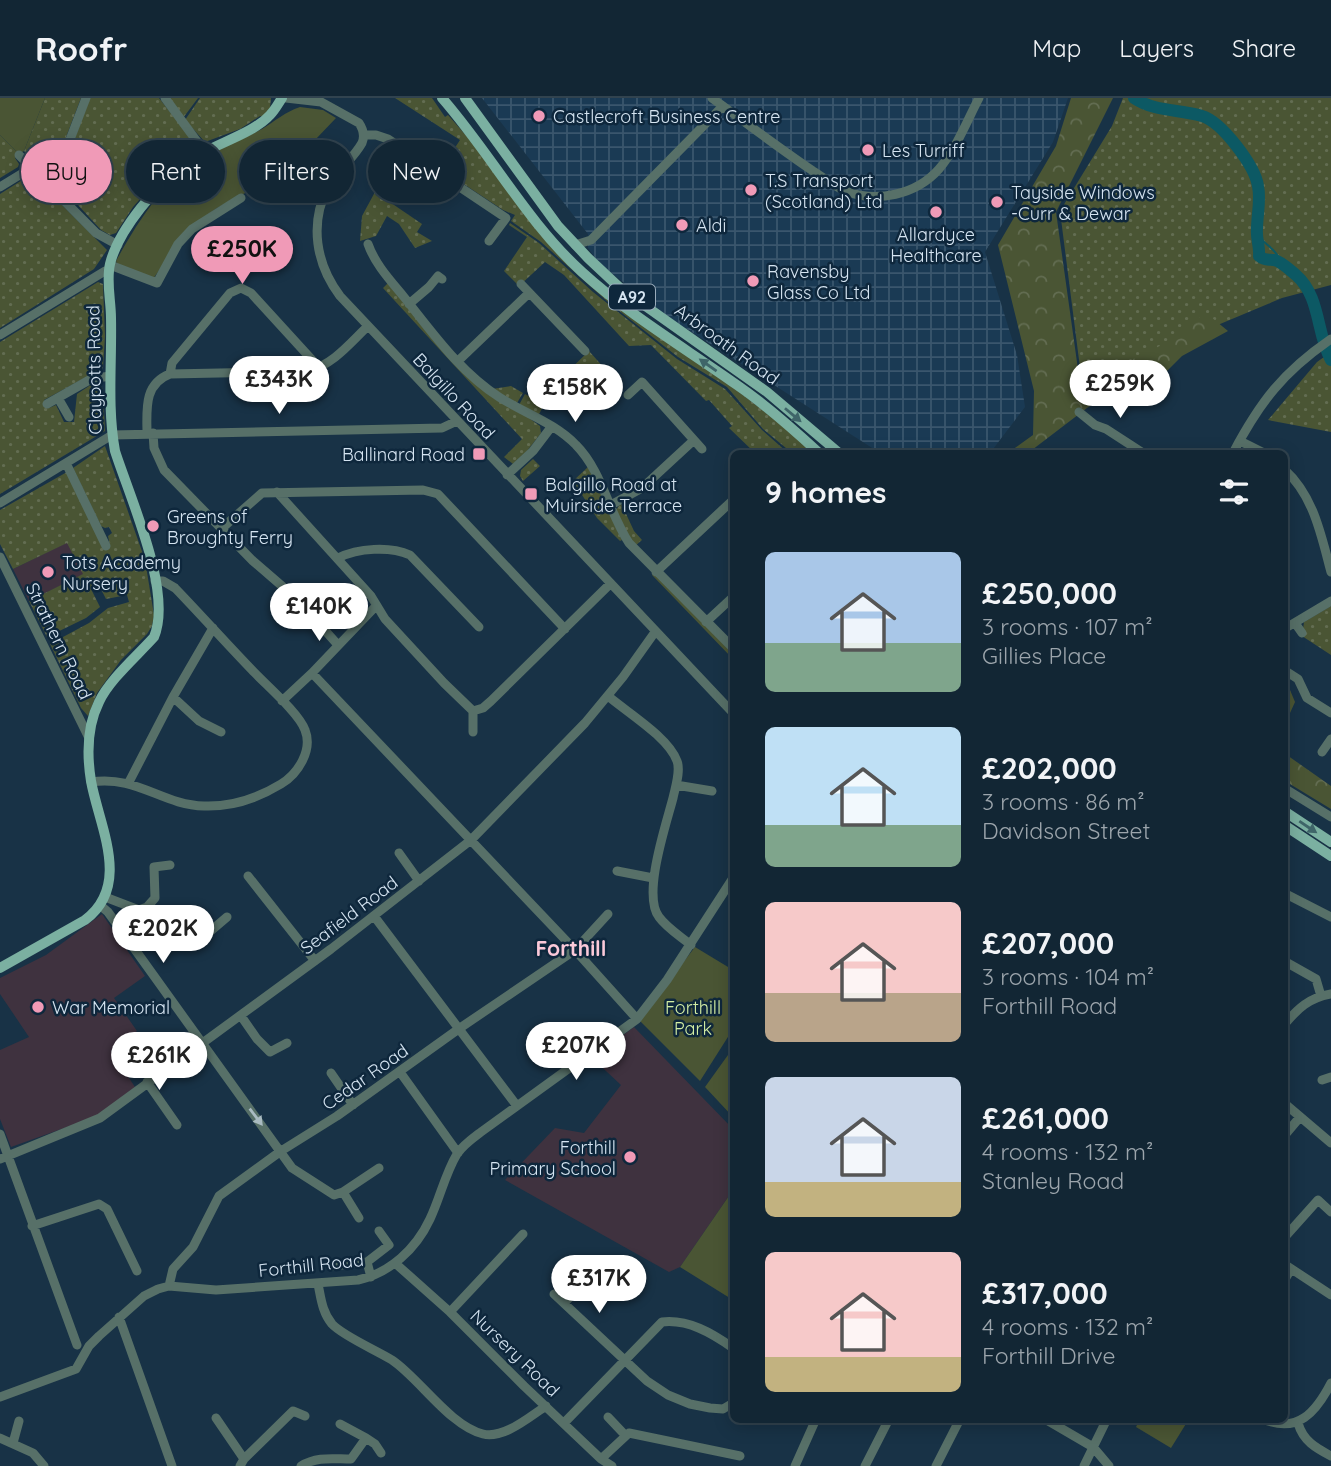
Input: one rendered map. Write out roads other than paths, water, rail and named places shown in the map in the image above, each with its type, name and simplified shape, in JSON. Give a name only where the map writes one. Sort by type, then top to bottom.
[{"type":"main road","name":"Claypotts Road","points":[[225,141],[259,125],[284,98]]},
{"type":"main road","name":"Arbroath Road","points":[[442,98],[506,184],[580,271],[611,298],[740,387],[815,450]]},
{"type":"main road","name":"Arbroath Road","points":[[448,98],[457,116]]},
{"type":"main road","name":"Arbroath Road","points":[[465,98],[558,226],[588,258],[620,288],[767,393],[835,450]]},
{"type":"main road","name":"Claypotts Road","points":[[103,902],[110,857],[91,782],[89,738],[99,701],[154,637],[160,614],[155,581],[138,518],[115,452],[110,376],[109,268],[118,245],[147,203]]},
{"type":"main road","points":[[1288,814],[1331,842]]},
{"type":"main road","points":[[1288,828],[1331,856]]},
{"type":"main road","points":[[0,968],[85,920],[103,902]]},
{"type":"street","points":[[70,140],[86,98]]},
{"type":"street","points":[[165,98],[196,140]]},
{"type":"street","points":[[284,98],[304,98],[331,106],[359,123],[364,135],[388,139],[506,218],[489,242]]},
{"type":"street","points":[[712,98],[842,190],[877,196],[908,191],[939,169],[950,154],[979,98]]},
{"type":"street","points":[[575,244],[591,240],[723,106]]},
{"type":"street","name":"Balgillo Road","points":[[364,135],[361,145],[328,188],[318,222],[317,242],[329,281],[507,475],[730,710]]},
{"type":"street","points":[[0,187],[21,175]]},
{"type":"street","points":[[0,335],[109,268],[157,283],[178,244],[192,229],[239,199]]},
{"type":"street","points":[[67,203],[96,233],[118,245]]},
{"type":"street","points":[[588,258],[591,240]]},
{"type":"street","points":[[368,244],[376,262],[471,376],[500,398],[564,434],[584,454],[629,543],[730,645]]},
{"type":"street","points":[[170,374],[172,363],[230,293],[241,288],[248,269],[234,265]]},
{"type":"street","points":[[409,304],[438,276],[442,279]]},
{"type":"street","points":[[521,284],[574,345],[585,352]]},
{"type":"street","points":[[241,288],[251,293],[314,362],[317,369]]},
{"type":"street","points":[[458,361],[529,293]]},
{"type":"street","points":[[338,645],[297,599],[253,561],[164,470],[150,434],[148,397],[158,381],[170,374],[317,369],[330,362],[368,326]]},
{"type":"street","points":[[1236,450],[1268,394],[1315,350],[1331,339]]},
{"type":"street","points":[[47,404],[91,379],[110,376]]},
{"type":"street","points":[[628,395],[642,382],[702,449]]},
{"type":"street","points":[[58,398],[69,417]]},
{"type":"street","points":[[1079,412],[1095,425],[1107,429],[1129,450]]},
{"type":"street","points":[[0,503],[112,435],[442,428],[457,421]]},
{"type":"street","points":[[507,475],[533,451],[552,426]]},
{"type":"street","points":[[609,506],[642,488],[694,440]]},
{"type":"street","points":[[1240,441],[1258,450]]},
{"type":"street","points":[[66,463],[105,533],[106,546]]},
{"type":"street","points":[[1288,473],[1298,483],[1312,507],[1331,572]]},
{"type":"street","points":[[221,529],[262,493],[423,491],[438,494],[565,629]]},
{"type":"street","points":[[277,492],[338,558],[444,683],[473,711],[473,732]]},
{"type":"street","points":[[656,572],[730,503]]},
{"type":"street","points":[[338,558],[348,553],[397,549],[410,555],[421,563],[479,627]]},
{"type":"street","name":"Strathern Road","points":[[0,557],[89,738]]},
{"type":"street","points":[[91,782],[129,782],[184,803],[204,806],[240,802],[272,789],[294,773],[306,752],[304,726],[282,701],[175,588],[163,581],[155,581]]},
{"type":"street","points":[[473,711],[491,701],[610,584]]},
{"type":"street","points":[[706,622],[730,600]]},
{"type":"street","points":[[1288,627],[1331,601]]},
{"type":"street","points":[[282,701],[376,606]]},
{"type":"street","points":[[1295,623],[1302,633]]},
{"type":"street","points":[[129,782],[213,628]]},
{"type":"street","name":"Seafield Road","points":[[4,1157],[100,1118],[315,961],[471,840],[521,792],[608,696],[655,632]]},
{"type":"street","points":[[1288,672],[1298,678],[1307,698],[1331,713]]},
{"type":"street","points":[[312,673],[637,1019]]},
{"type":"street","points":[[608,696],[671,749],[679,764],[653,878],[653,904],[657,915],[670,929],[691,944]]},
{"type":"street","points":[[173,697],[199,721],[221,732]]},
{"type":"street","points":[[1322,752],[1331,739]]},
{"type":"street","points":[[676,785],[712,791]]},
{"type":"street","points":[[1288,790],[1331,817]]},
{"type":"street","points":[[399,853],[419,881]]},
{"type":"street","points":[[103,902],[139,911],[147,907],[155,898],[154,867],[170,865]]},
{"type":"street","points":[[617,871],[653,878]]},
{"type":"street","points":[[248,876],[315,961]]},
{"type":"street","name":"Forthill Road","points":[[169,1286],[216,1290],[318,1284],[371,1277],[395,1263],[414,1244],[429,1221],[458,1153],[481,1132],[637,1019],[656,996],[730,883]]},
{"type":"street","points":[[1288,895],[1331,916]]},
{"type":"street","points":[[103,902],[201,1044],[292,1168],[334,1195],[379,1168]]},
{"type":"street","points":[[147,907],[154,921],[185,942],[200,940],[226,917]]},
{"type":"street","name":"Cedar Road","points":[[169,1286],[173,1269],[193,1247],[219,1196],[575,950],[608,914]]},
{"type":"street","points":[[373,916],[517,1107]]},
{"type":"street","points":[[1288,963],[1316,979],[1326,995],[1298,1008],[1288,1020]]},
{"type":"street","points":[[241,1016],[270,1052],[287,1043]]},
{"type":"street","points":[[400,1072],[458,1153]]},
{"type":"street","points":[[331,1073],[354,1105]]},
{"type":"street","points":[[147,1082],[177,1125]]},
{"type":"street","points":[[1288,1106],[1331,1143]]},
{"type":"street","points":[[1288,1131],[1300,1116]]},
{"type":"street","points":[[0,1134],[4,1157],[77,1345]]},
{"type":"street","points":[[342,1192],[359,1218]]},
{"type":"street","points":[[1288,1234],[1318,1200],[1331,1212]]},
{"type":"street","points":[[32,1226],[99,1204],[107,1209],[138,1271]]},
{"type":"street","points":[[333,1266],[368,1262],[389,1245],[379,1231]]},
{"type":"street","points":[[450,1312],[523,1234]]},
{"type":"street","points":[[368,1262],[371,1277]]},
{"type":"street","points":[[564,1303],[605,1262]]},
{"type":"street","name":"Nursery Road","points":[[395,1263],[450,1312],[601,1459],[612,1466]]},
{"type":"street","points":[[1288,1266],[1331,1295]]},
{"type":"street","points":[[318,1284],[324,1313],[334,1326],[393,1361],[436,1402],[471,1429],[484,1434],[498,1434],[546,1406]]},
{"type":"street","points":[[0,1397],[76,1369],[89,1346],[119,1317],[144,1296],[169,1286]]},
{"type":"street","points":[[554,1294],[647,1381],[668,1395],[710,1408],[723,1409],[730,1405]]},
{"type":"street","points":[[119,1317],[172,1466]]},
{"type":"street","points":[[564,1423],[662,1322],[675,1320],[692,1325],[730,1346]]},
{"type":"street","points":[[1288,1423],[1298,1423],[1313,1412],[1331,1383]]},
{"type":"street","points":[[216,1418],[242,1463],[293,1411],[304,1416]]},
{"type":"street","points":[[608,1417],[625,1435]]},
{"type":"street","points":[[13,1443],[19,1421]]},
{"type":"street","points":[[795,1466],[814,1423]]},
{"type":"street","points":[[865,1466],[887,1423]]},
{"type":"street","points":[[936,1466],[958,1423]]},
{"type":"street","points":[[1052,1423],[1093,1447],[1109,1466]]},
{"type":"street","points":[[1084,1466],[1105,1423]]},
{"type":"street","points":[[1298,1423],[1303,1437],[1331,1456]]},
{"type":"street","points":[[340,1424],[366,1438],[381,1453]]},
{"type":"street","points":[[601,1459],[629,1433],[740,1456]]},
{"type":"street","points":[[0,1438],[33,1452],[44,1466]]},
{"type":"street","points":[[301,1466],[323,1458],[351,1460],[366,1438]]},
{"type":"waterway","points":[[1134,98],[1158,108],[1202,116],[1219,127],[1236,146],[1251,167],[1258,186],[1259,256],[1280,262],[1304,284],[1314,304],[1331,360]]},
{"type":"waterway","points":[[1256,233],[1277,254],[1281,264]]},
{"type":"place","name":"Castlecroft Business Centre","points":[[539,116]]},
{"type":"place","name":"Les Turriff","points":[[868,150]]},
{"type":"place","name":"T.S Transport (Scotland) Ltd","points":[[751,190]]},
{"type":"place","name":"Tayside Windows -Curr & Dewar","points":[[997,202]]},
{"type":"place","name":"Allardyce Healthcare","points":[[936,212]]},
{"type":"place","name":"Aldi","points":[[682,225]]},
{"type":"place","name":"Ravensby Glass Co Ltd","points":[[753,281]]},
{"type":"place","name":"Ballinard Road","points":[[479,454]]},
{"type":"place","name":"Balgillo Road at Muirside Terrace","points":[[531,494]]},
{"type":"place","name":"Greens of Broughty Ferry","points":[[153,526]]},
{"type":"place","name":"Tots Academy Nursery","points":[[48,572]]},
{"type":"place","name":"War Memorial","points":[[38,1007]]},
{"type":"place","name":"Forthill Primary School","points":[[630,1157]]},
{"type":"district","name":"Forthill","points":[[571,948]]},
{"type":"park label","name":"Forthill Park","points":[[693,1017]]}]
